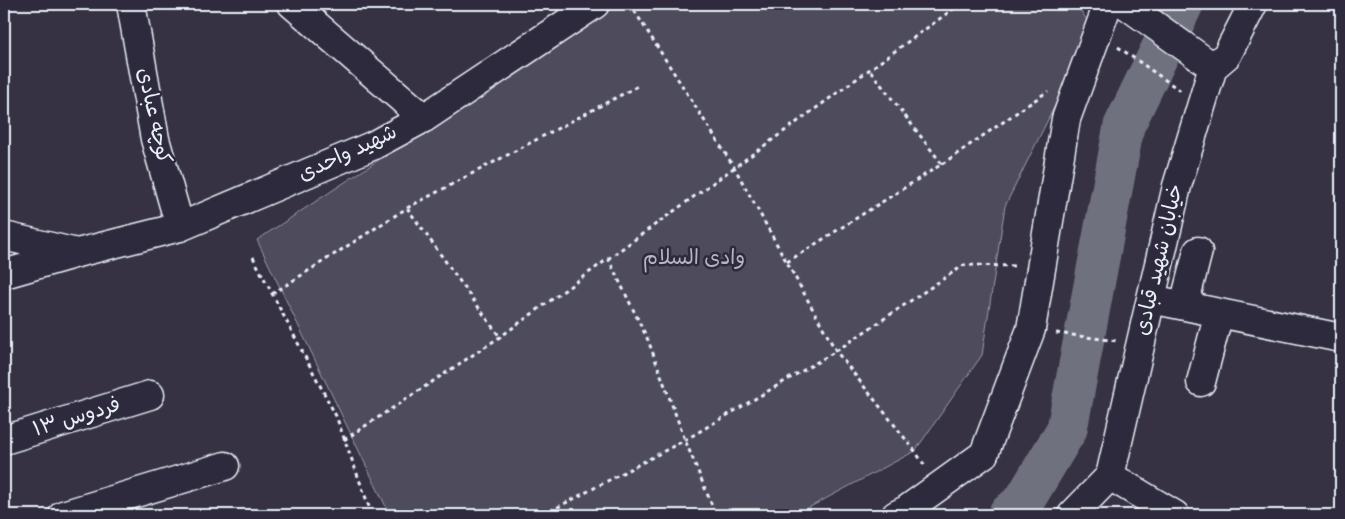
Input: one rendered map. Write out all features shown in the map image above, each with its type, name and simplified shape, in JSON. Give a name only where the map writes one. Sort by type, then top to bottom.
[{"type":"street","name":"کوچه عبادی","points":[[131,4],[155,139],[180,227]]},
{"type":"street","points":[[292,4],[424,118]]},
{"type":"street","name":"شهید واحدی","points":[[4,274],[180,227],[374,145],[424,118],[595,4]]},
{"type":"street","points":[[896,515],[938,488],[984,454],[1031,329],[1066,119],[1108,4]]},
{"type":"street","points":[[1125,4],[1213,67]]},
{"type":"street","name":"خیابان شهید قبادی","points":[[1110,476],[1177,186],[1201,106],[1213,67],[1227,54],[1253,4]]},
{"type":"street","points":[[4,236],[77,253]]},
{"type":"street","points":[[1184,305],[1198,251]]},
{"type":"street","points":[[1151,299],[1341,338]]},
{"type":"street","points":[[1201,382],[1219,312]]},
{"type":"street","name":"فردوس ۱۳","points":[[4,440],[150,396]]},
{"type":"street","points":[[63,515],[225,466]]},
{"type":"street","points":[[1072,515],[1110,476],[1175,515]]},
{"type":"path","points":[[630,4],[734,167],[836,351],[915,451],[938,488]]},
{"type":"path","points":[[344,440],[500,336],[960,4]]},
{"type":"path","points":[[1098,32],[1201,106]]},
{"type":"path","points":[[869,70],[942,164]]},
{"type":"path","points":[[272,294],[407,208],[638,86]]},
{"type":"path","points":[[787,262],[942,164],[1054,87]]},
{"type":"path","points":[[407,208],[500,336]]},
{"type":"path","points":[[253,257],[336,416],[372,515]]},
{"type":"path","points":[[608,258],[648,340],[716,515]]},
{"type":"path","points":[[543,515],[686,440],[836,351],[964,265],[1040,266]]},
{"type":"path","points":[[1031,329],[1140,345]]},
{"type":"green space","name":"وادی السلام","points":[[616,4],[1076,4],[1093,29],[1005,206],[982,355],[915,451],[793,515],[390,515],[257,240]]},
{"type":"waterway","points":[[1008,515],[1024,501],[1067,429],[1124,126],[1183,4]]}]
